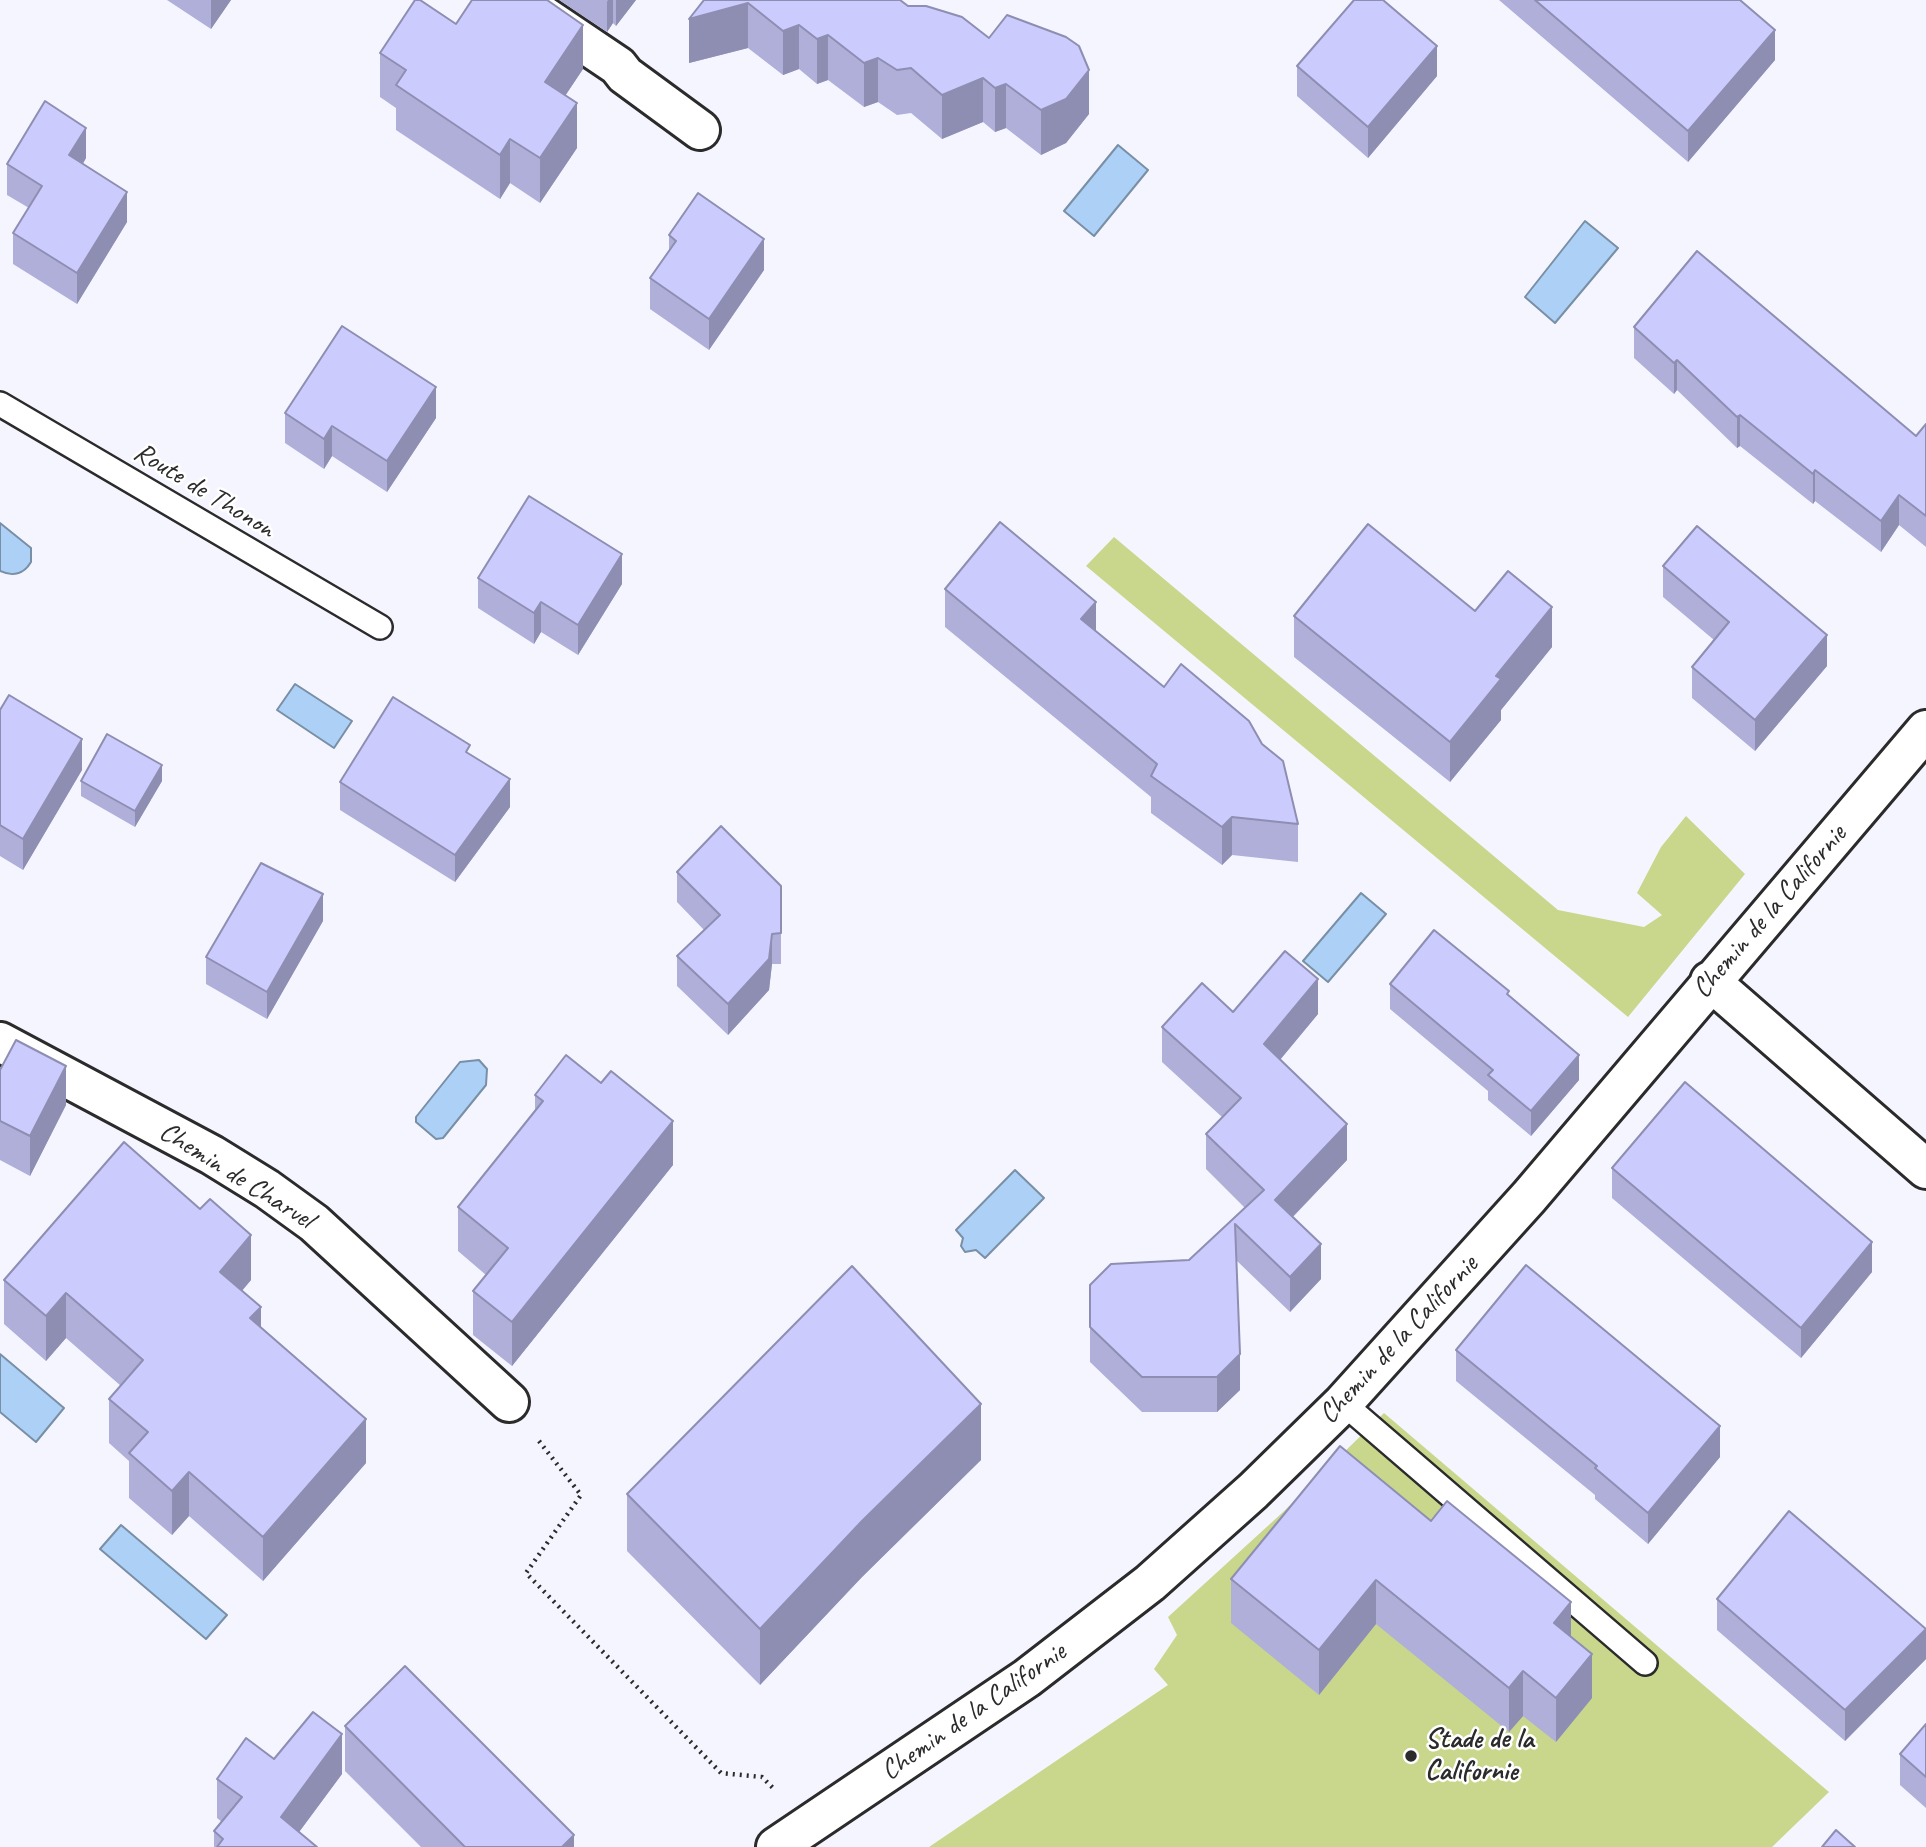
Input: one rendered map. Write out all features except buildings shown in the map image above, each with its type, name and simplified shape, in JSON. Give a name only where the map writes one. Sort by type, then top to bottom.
[{"type":"street","points":[[520,0],[618,66],[625,75],[700,130]]},
{"type":"street","name":"Chemin de la Californie","points":[[776,1847],[958,1727],[1140,1591],[1199,1541],[1343,1403],[1529,1197],[1710,981],[1926,731]]},
{"type":"street","points":[[1710,981],[1926,1169]]},
{"type":"street","name":"Chemin de Charvel","points":[[0,1042],[212,1154],[267,1189],[314,1223],[509,1402]]},
{"type":"lane","name":"Route de Thonon","points":[[0,404],[380,627]]},
{"type":"lane","points":[[1343,1403],[1645,1663]]},
{"type":"path","points":[[509,1402],[580,1495],[526,1573],[721,1773],[762,1777],[810,1824]]},
{"type":"green space","points":[[1114,537],[1558,910],[1644,927],[1662,915],[1637,893],[1661,847],[1686,816],[1745,874],[1628,1017],[1086,566]]},
{"type":"green space","points":[[1384,1413],[1829,1792],[1772,1847],[929,1847],[1168,1685],[1154,1669],[1177,1635],[1168,1617],[1282,1513]]},
{"type":"water","points":[[1118,145],[1148,170],[1094,236],[1064,211]]},
{"type":"water","points":[[1585,221],[1618,248],[1555,323],[1525,297]]},
{"type":"water","points":[[0,523],[31,548],[31,562],[18,573],[0,571]]},
{"type":"water","points":[[295,684],[352,721],[334,748],[277,710]]},
{"type":"water","points":[[1361,893],[1386,914],[1328,982],[1303,961]]},
{"type":"water","points":[[479,1060],[487,1069],[486,1085],[443,1138],[436,1139],[416,1122],[416,1117],[460,1062]]},
{"type":"water","points":[[1015,1170],[1044,1198],[985,1258],[976,1250],[965,1252],[961,1246],[963,1238],[956,1230]]},
{"type":"water","points":[[0,1354],[64,1408],[36,1442],[0,1412]]},
{"type":"water","points":[[121,1525],[227,1615],[206,1639],[100,1549]]},
{"type":"place","name":"Stade de la Californie","points":[[1411,1756]]}]
